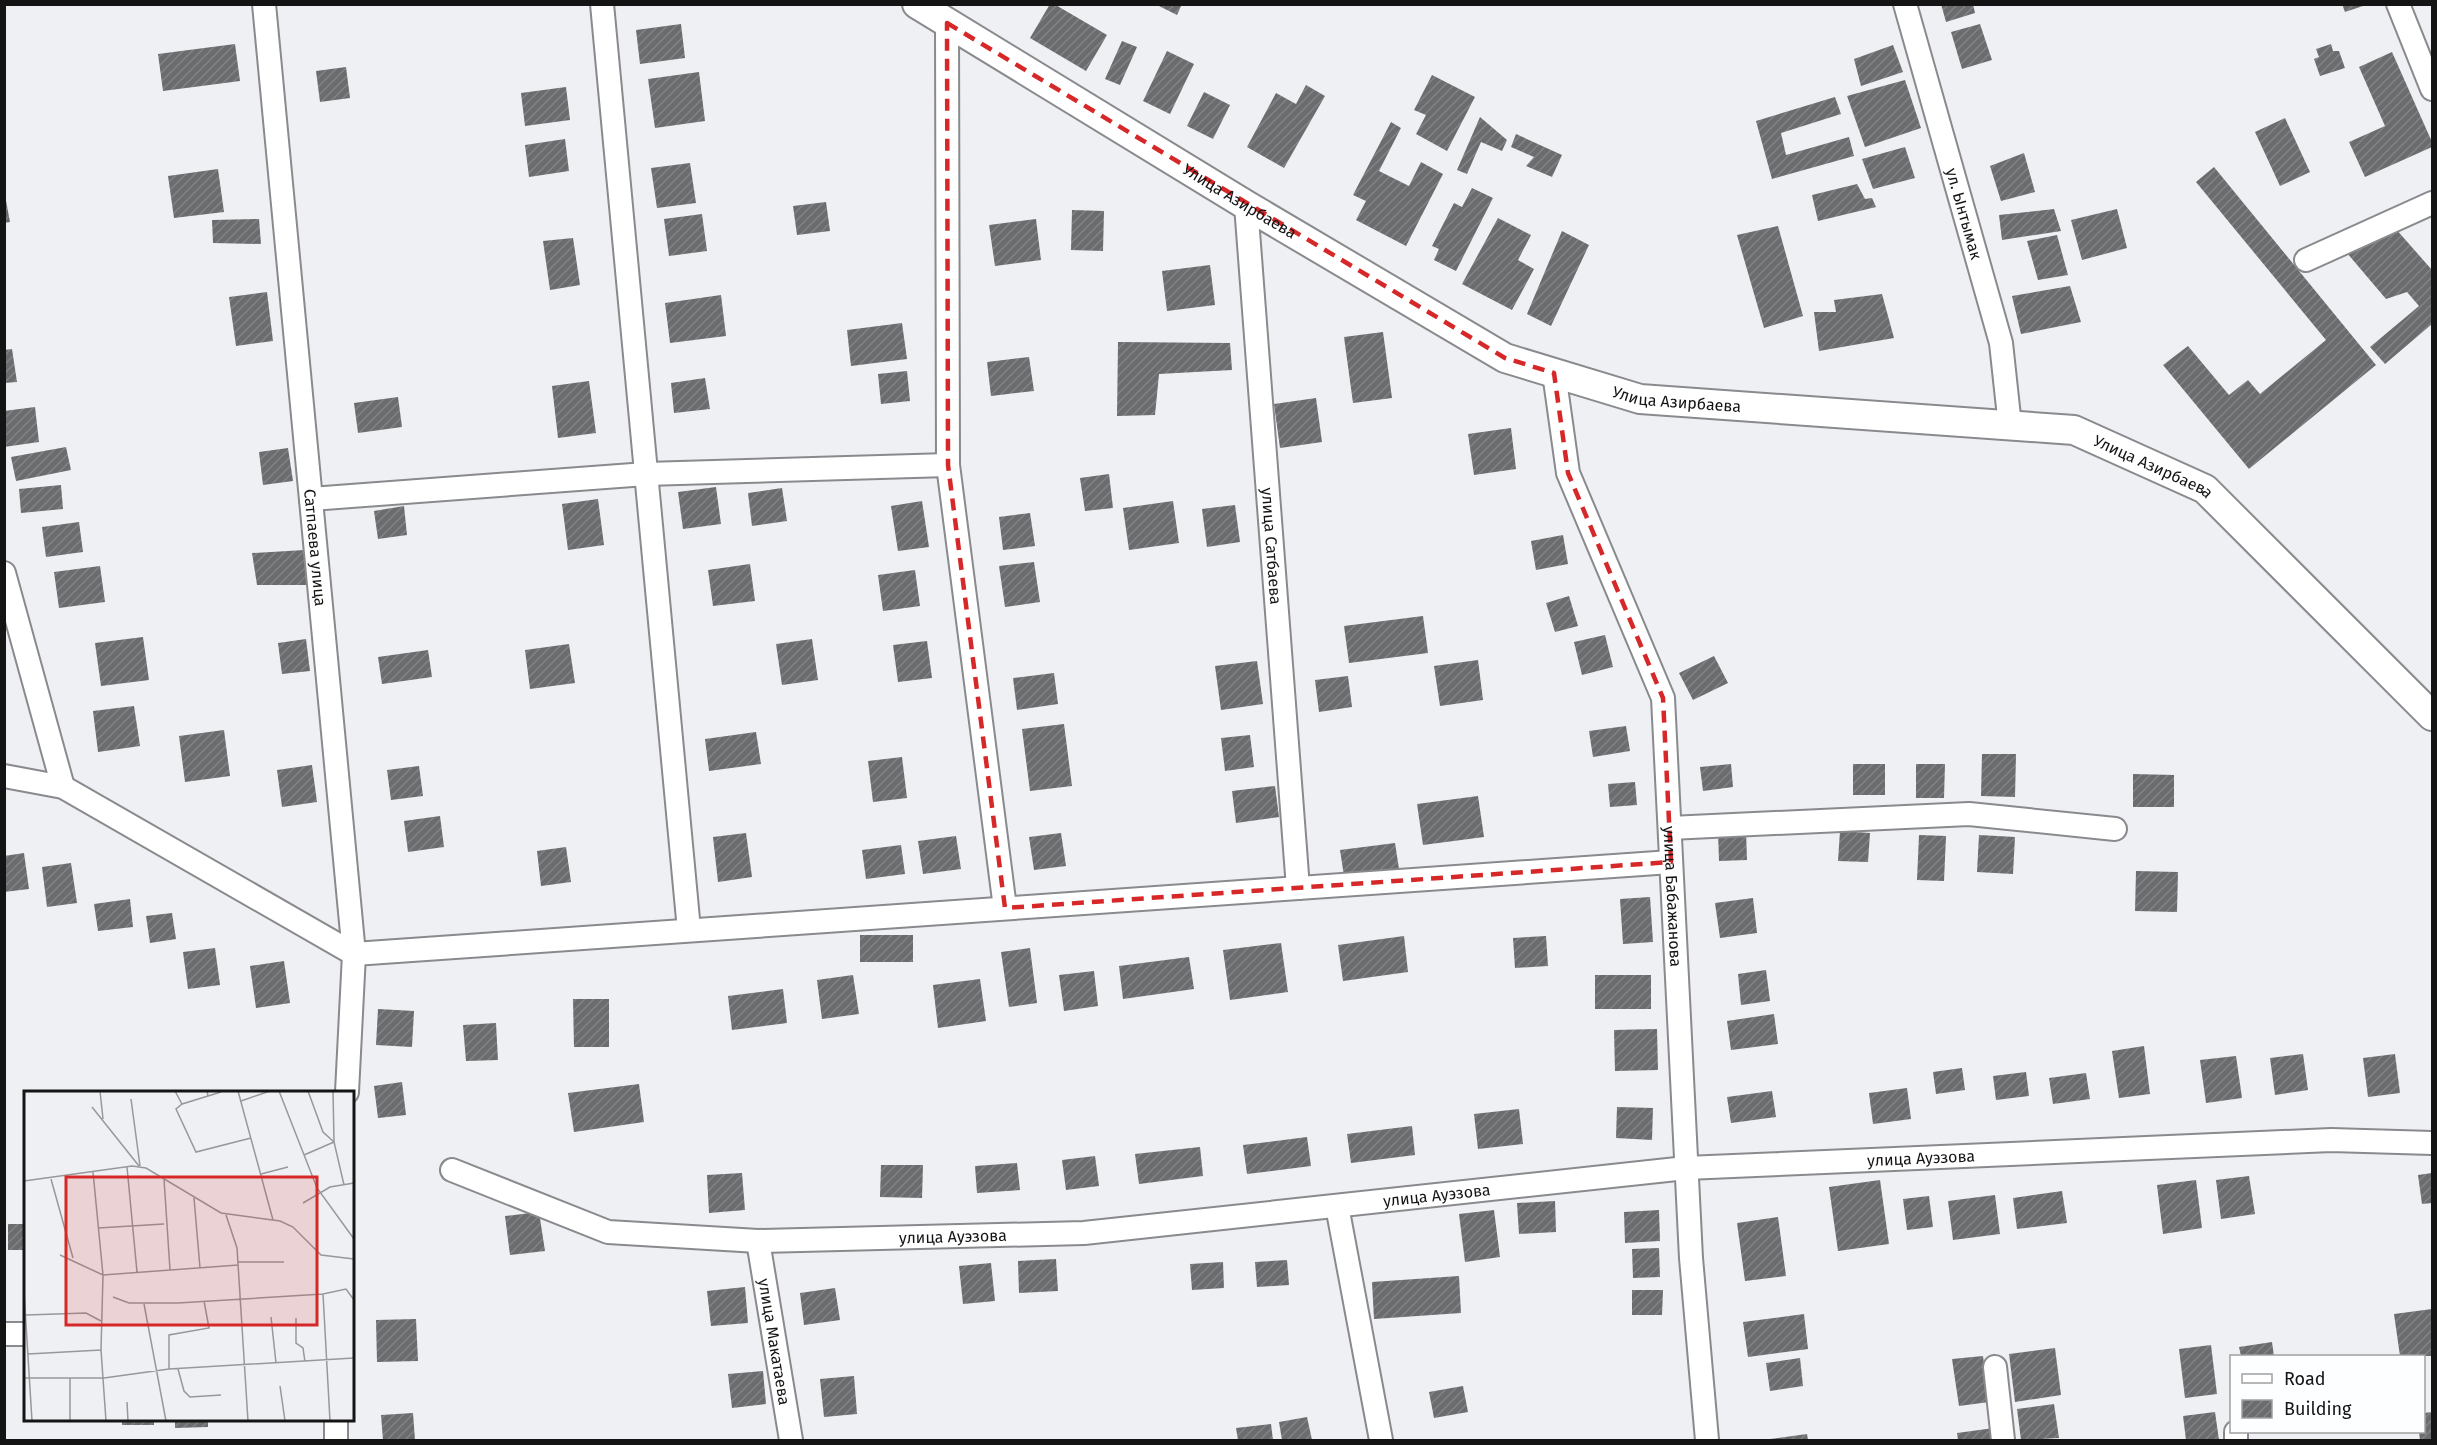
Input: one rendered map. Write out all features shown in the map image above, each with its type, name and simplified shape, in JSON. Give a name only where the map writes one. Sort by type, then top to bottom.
[{"type":"main road","name":"Улица Азирбаева","points":[[917,4],[1245,206],[1506,358],[1640,399],[2074,430],[2205,489],[2433,716]]},
{"type":"street","name":"Сатпаева улица","points":[[264,4],[354,954],[347,1091]]},
{"type":"street","points":[[602,4],[689,930]]},
{"type":"street","name":"ул. Ынтымак","points":[[1905,4],[2001,343],[2010,426]]},
{"type":"street","points":[[2398,4],[2433,89]]},
{"type":"street","points":[[947,22],[948,465],[1005,908]]},
{"type":"street","points":[[2306,260],[2433,202]]},
{"type":"street","name":"улица Сатбаева","points":[[1245,206],[1298,888]]},
{"type":"street","name":"улица Бабажанова","points":[[1554,373],[1568,472],[1663,698],[1691,1258],[1707,1440]]},
{"type":"street","points":[[311,499],[646,474],[948,465]]},
{"type":"street","points":[[4,573],[63,788]]},
{"type":"street","points":[[4,776],[63,788],[354,954],[1671,862]]},
{"type":"street","points":[[1670,828],[1969,814],[2115,829]]},
{"type":"street","name":"улица Ауэзова","points":[[452,1170],[608,1232],[758,1241],[1084,1233],[1686,1168],[2331,1140],[2433,1143]]},
{"type":"street","points":[[1337,1206],[1381,1440]]},
{"type":"street","name":"улица Макатаева","points":[[758,1241],[791,1440]]},
{"type":"street","points":[[4,1334],[24,1334]]},
{"type":"street","points":[[1995,1367],[2003,1440]]},
{"type":"street","points":[[336,1421],[336,1440]]},
{"type":"highlighted area","points":[[947,23],[1505,358],[1554,373],[1568,473],[1663,698],[1671,862],[1005,908],[948,465]]},
{"type":"building","points":[[1050,4],[1054,4],[1107,35],[1086,71],[1030,38]]},
{"type":"building","points":[[1155,4],[1182,4],[1177,15]]},
{"type":"building","points":[[1941,4],[1973,4],[1975,13],[1946,22]]},
{"type":"building","points":[[2342,4],[2366,4],[2366,5],[2345,12]]},
{"type":"building","points":[[681,24],[685,58],[640,64],[636,30]]},
{"type":"building","points":[[1980,24],[1992,60],[1962,69],[1951,32]]},
{"type":"building","points":[[1122,41],[1137,47],[1120,85],[1105,79]]},
{"type":"building","points":[[235,44],[240,81],[163,91],[158,54]]},
{"type":"building","points":[[2331,44],[2333,51],[2339,51],[2345,68],[2320,76],[2314,59],[2319,57],[2316,49]]},
{"type":"building","points":[[1893,45],[1903,72],[1861,86],[1854,59]]},
{"type":"building","points":[[1167,51],[1194,64],[1170,114],[1143,101]]},
{"type":"building","points":[[2392,52],[2432,142],[2432,147],[2365,177],[2349,142],[2385,126],[2359,67]]},
{"type":"building","points":[[346,67],[350,98],[320,102],[316,71]]},
{"type":"building","points":[[699,72],[705,121],[655,128],[648,79]]},
{"type":"building","points":[[1432,75],[1475,97],[1447,151],[1416,134],[1426,115],[1414,110]]},
{"type":"building","points":[[1905,80],[1921,128],[1865,147],[1847,96]]},
{"type":"building","points":[[1306,85],[1325,96],[1284,168],[1247,147],[1276,93],[1296,104]]},
{"type":"building","points":[[566,87],[570,120],[525,126],[521,93]]},
{"type":"building","points":[[1204,92],[1230,105],[1213,139],[1187,126]]},
{"type":"building","points":[[1835,97],[1841,114],[1781,133],[1786,155],[1849,137],[1854,156],[1772,179],[1756,121]]},
{"type":"building","points":[[1480,117],[1507,140],[1502,151],[1481,142],[1467,174],[1457,170]]},
{"type":"building","points":[[2285,118],[2310,172],[2280,186],[2255,132]]},
{"type":"building","points":[[1391,122],[1401,128],[1379,171],[1409,186],[1421,162],[1443,174],[1406,246],[1356,220],[1366,201],[1353,195]]},
{"type":"building","points":[[1516,134],[1562,155],[1552,177],[1526,166],[1534,157],[1511,147]]},
{"type":"building","points":[[565,139],[569,171],[529,177],[525,145]]},
{"type":"building","points":[[1905,147],[1915,178],[1873,189],[1862,159]]},
{"type":"building","points":[[2024,153],[2035,192],[2001,201],[1990,166]]},
{"type":"building","points":[[690,163],[696,203],[657,208],[651,168]]},
{"type":"building","points":[[2214,167],[2376,365],[2249,469],[2163,365],[2188,346],[2229,395],[2248,380],[2260,394],[2326,340],[2196,182]]},
{"type":"building","points":[[218,169],[224,212],[174,218],[168,176]]},
{"type":"building","points":[[1857,184],[1865,199],[1872,198],[1876,207],[1818,221],[1812,195]]},
{"type":"building","points":[[1472,188],[1493,198],[1456,271],[1434,260],[1439,249],[1432,246],[1454,203],[1462,207]]},
{"type":"building","points":[[4,190],[10,222],[4,223]]},
{"type":"building","points":[[826,202],[830,231],[797,235],[793,206]]},
{"type":"building","points":[[2054,209],[2061,231],[2002,240],[1999,215]]},
{"type":"building","points":[[2117,209],[2127,248],[2082,260],[2071,220]]},
{"type":"building","points":[[1072,210],[1104,211],[1103,251],[1071,250]]},
{"type":"building","points":[[702,214],[707,251],[669,256],[664,219]]},
{"type":"building","points":[[1498,218],[1531,235],[1518,260],[1534,269],[1512,310],[1462,284]]},
{"type":"building","points":[[259,219],[261,244],[213,243],[212,220]]},
{"type":"building","points":[[1036,219],[1041,260],[995,266],[989,225]]},
{"type":"building","points":[[1778,226],[1803,316],[1764,328],[1737,235]]},
{"type":"building","points":[[2395,228],[2432,270],[2432,324],[2385,364],[2370,347],[2419,306],[2407,292],[2386,299],[2347,253]]},
{"type":"building","points":[[1562,231],[1589,245],[1551,326],[1527,314]]},
{"type":"building","points":[[2057,235],[2068,275],[2038,280],[2027,241]]},
{"type":"building","points":[[573,238],[580,285],[550,290],[543,241]]},
{"type":"building","points":[[1210,265],[1215,305],[1167,311],[1162,271]]},
{"type":"building","points":[[2070,286],[2081,322],[2021,334],[2012,296]]},
{"type":"building","points":[[267,292],[273,341],[236,346],[229,297]]},
{"type":"building","points":[[1882,294],[1894,338],[1819,351],[1814,312],[1836,312],[1834,300]]},
{"type":"building","points":[[721,295],[726,336],[670,343],[665,303]]},
{"type":"building","points":[[902,323],[907,359],[851,366],[847,330]]},
{"type":"building","points":[[1383,332],[1392,398],[1353,403],[1344,337]]},
{"type":"building","points":[[1118,342],[1230,343],[1232,370],[1159,374],[1155,415],[1117,416]]},
{"type":"building","points":[[12,349],[17,382],[4,383],[4,350]]},
{"type":"building","points":[[1029,357],[1034,391],[991,396],[987,362]]},
{"type":"building","points":[[907,371],[910,401],[881,404],[878,374]]},
{"type":"building","points":[[705,378],[710,409],[674,413],[671,383]]},
{"type":"building","points":[[589,381],[596,433],[558,438],[552,386]]},
{"type":"building","points":[[398,397],[402,427],[358,433],[354,403]]},
{"type":"building","points":[[1316,398],[1322,442],[1280,448],[1274,404]]},
{"type":"building","points":[[35,407],[39,442],[4,447],[4,411]]},
{"type":"building","points":[[1511,428],[1516,469],[1474,475],[1468,434]]},
{"type":"building","points":[[66,447],[71,470],[16,481],[11,457]]},
{"type":"building","points":[[288,448],[293,481],[263,485],[259,452]]},
{"type":"building","points":[[1109,474],[1113,508],[1085,511],[1080,478]]},
{"type":"building","points":[[61,485],[63,509],[21,513],[19,489]]},
{"type":"building","points":[[716,487],[721,524],[683,529],[678,492]]},
{"type":"building","points":[[782,488],[787,521],[752,526],[748,493]]},
{"type":"building","points":[[598,499],[604,545],[568,550],[562,504]]},
{"type":"building","points":[[922,501],[929,547],[898,551],[891,506]]},
{"type":"building","points":[[1173,501],[1179,543],[1129,550],[1123,508]]},
{"type":"building","points":[[1235,505],[1240,542],[1207,547],[1202,509]]},
{"type":"building","points":[[404,506],[407,535],[378,539],[374,511]]},
{"type":"building","points":[[1030,513],[1035,546],[1003,550],[999,517]]},
{"type":"building","points":[[79,522],[83,552],[46,557],[42,527]]},
{"type":"building","points":[[1563,535],[1568,564],[1536,570],[1531,541]]},
{"type":"building","points":[[305,550],[308,585],[257,585],[252,553]]},
{"type":"building","points":[[1034,562],[1040,602],[1005,607],[999,566]]},
{"type":"building","points":[[750,564],[755,601],[713,606],[708,570]]},
{"type":"building","points":[[100,566],[105,602],[59,608],[54,572]]},
{"type":"building","points":[[915,570],[920,606],[883,611],[878,575]]},
{"type":"building","points":[[1569,596],[1578,626],[1555,632],[1546,603]]},
{"type":"building","points":[[1423,616],[1428,653],[1349,663],[1344,626]]},
{"type":"building","points":[[1605,635],[1613,667],[1582,675],[1574,642]]},
{"type":"building","points":[[143,637],[149,680],[101,686],[95,643]]},
{"type":"building","points":[[306,639],[310,671],[282,674],[278,643]]},
{"type":"building","points":[[812,639],[818,680],[782,685],[776,644]]},
{"type":"building","points":[[927,641],[932,678],[898,682],[893,645]]},
{"type":"building","points":[[569,644],[575,683],[530,689],[525,650]]},
{"type":"building","points":[[428,650],[432,677],[382,684],[378,657]]},
{"type":"building","points":[[1714,656],[1728,683],[1693,700],[1679,673]]},
{"type":"building","points":[[1478,660],[1483,700],[1440,706],[1434,666]]},
{"type":"building","points":[[1257,661],[1263,704],[1221,710],[1215,666]]},
{"type":"building","points":[[1054,673],[1058,704],[1017,710],[1013,678]]},
{"type":"building","points":[[1348,676],[1352,707],[1319,712],[1315,680]]},
{"type":"building","points":[[134,706],[140,746],[98,752],[93,711]]},
{"type":"building","points":[[1064,724],[1072,786],[1030,791],[1022,729]]},
{"type":"building","points":[[1626,726],[1630,751],[1593,757],[1589,731]]},
{"type":"building","points":[[224,730],[230,776],[185,782],[179,736]]},
{"type":"building","points":[[756,732],[761,764],[709,771],[705,739]]},
{"type":"building","points":[[1250,735],[1254,767],[1225,771],[1221,738]]},
{"type":"building","points":[[1982,754],[2016,754],[2015,797],[1981,796]]},
{"type":"building","points":[[902,757],[907,798],[873,802],[868,761]]},
{"type":"building","points":[[1731,764],[1733,787],[1703,791],[1700,767]]},
{"type":"building","points":[[1853,764],[1885,764],[1885,795],[1853,795]]},
{"type":"building","points":[[1916,764],[1945,764],[1944,798],[1916,798]]},
{"type":"building","points":[[312,765],[317,802],[282,807],[277,770]]},
{"type":"building","points":[[419,766],[423,796],[391,800],[387,770]]},
{"type":"building","points":[[2133,774],[2174,775],[2174,807],[2133,807]]},
{"type":"building","points":[[1635,782],[1637,805],[1610,807],[1608,784]]},
{"type":"building","points":[[1275,786],[1279,817],[1236,823],[1232,791]]},
{"type":"building","points":[[1478,796],[1484,837],[1423,845],[1417,804]]},
{"type":"building","points":[[440,816],[444,847],[408,852],[404,821]]},
{"type":"building","points":[[1746,831],[1747,860],[1719,861],[1718,832]]},
{"type":"building","points":[[1840,831],[1870,833],[1868,862],[1838,861]]},
{"type":"building","points":[[746,833],[752,877],[718,882],[713,837]]},
{"type":"building","points":[[1061,833],[1066,866],[1034,870],[1029,837]]},
{"type":"building","points":[[1919,835],[1946,836],[1944,881],[1917,880]]},
{"type":"building","points":[[1979,835],[2015,837],[2013,874],[1977,872]]},
{"type":"building","points":[[956,836],[961,869],[923,874],[918,841]]},
{"type":"building","points":[[1395,843],[1399,869],[1344,876],[1340,850]]},
{"type":"building","points":[[901,845],[905,874],[866,879],[862,850]]},
{"type":"building","points":[[566,847],[571,882],[541,886],[537,851]]},
{"type":"building","points":[[24,853],[29,889],[4,892],[4,856]]},
{"type":"building","points":[[71,863],[77,903],[47,907],[42,867]]},
{"type":"building","points":[[2136,871],[2178,872],[2177,912],[2135,911]]},
{"type":"building","points":[[1650,897],[1653,942],[1623,944],[1620,899]]},
{"type":"building","points":[[1753,898],[1757,933],[1720,938],[1715,903]]},
{"type":"building","points":[[130,899],[133,927],[98,931],[94,904]]},
{"type":"building","points":[[172,913],[176,939],[150,943],[146,916]]},
{"type":"building","points":[[860,935],[913,935],[913,962],[860,962]]},
{"type":"building","points":[[1404,936],[1408,972],[1343,981],[1338,945]]},
{"type":"building","points":[[1546,936],[1548,966],[1515,968],[1513,938]]},
{"type":"building","points":[[1281,943],[1288,992],[1230,1000],[1223,950]]},
{"type":"building","points":[[215,948],[220,985],[188,989],[183,952]]},
{"type":"building","points":[[1030,948],[1037,1003],[1009,1007],[1001,952]]},
{"type":"building","points":[[1189,957],[1194,989],[1123,999],[1119,966]]},
{"type":"building","points":[[284,961],[290,1003],[256,1008],[250,966]]},
{"type":"building","points":[[1766,970],[1770,1001],[1741,1005],[1738,974]]},
{"type":"building","points":[[1094,971],[1098,1006],[1064,1011],[1059,975]]},
{"type":"building","points":[[853,975],[859,1014],[822,1019],[817,980]]},
{"type":"building","points":[[1595,975],[1651,975],[1651,1009],[1595,1009]]},
{"type":"building","points":[[980,979],[986,1021],[938,1028],[933,985]]},
{"type":"building","points":[[783,989],[787,1023],[732,1030],[728,996]]},
{"type":"building","points":[[573,999],[609,999],[609,1047],[574,1047]]},
{"type":"building","points":[[378,1009],[414,1011],[412,1047],[376,1045]]},
{"type":"building","points":[[1774,1014],[1778,1044],[1731,1050],[1727,1021]]},
{"type":"building","points":[[496,1023],[498,1060],[466,1061],[463,1025]]},
{"type":"building","points":[[1657,1029],[1658,1070],[1615,1071],[1614,1030]]},
{"type":"building","points":[[2144,1046],[2150,1094],[2119,1098],[2112,1051]]},
{"type":"building","points":[[2303,1054],[2308,1090],[2275,1095],[2270,1058]]},
{"type":"building","points":[[2395,1054],[2400,1093],[2368,1097],[2363,1058]]},
{"type":"building","points":[[2236,1056],[2242,1098],[2206,1103],[2200,1060]]},
{"type":"building","points":[[1962,1068],[1965,1090],[1936,1094],[1933,1072]]},
{"type":"building","points":[[2026,1072],[2029,1096],[1996,1100],[1993,1076]]},
{"type":"building","points":[[2086,1073],[2090,1099],[2053,1104],[2049,1078]]},
{"type":"building","points":[[402,1082],[406,1115],[378,1118],[374,1086]]},
{"type":"building","points":[[639,1084],[644,1122],[574,1132],[568,1093]]},
{"type":"building","points":[[1907,1088],[1911,1119],[1873,1124],[1869,1093]]},
{"type":"building","points":[[1772,1091],[1776,1117],[1731,1123],[1727,1097]]},
{"type":"building","points":[[1617,1107],[1653,1108],[1652,1140],[1616,1138]]},
{"type":"building","points":[[1519,1109],[1523,1144],[1478,1149],[1474,1114]]},
{"type":"building","points":[[1412,1126],[1415,1155],[1351,1163],[1347,1134]]},
{"type":"building","points":[[1307,1137],[1311,1166],[1247,1174],[1243,1145]]},
{"type":"building","points":[[1200,1147],[1203,1176],[1139,1184],[1135,1154]]},
{"type":"building","points":[[1095,1156],[1099,1186],[1066,1190],[1062,1160]]},
{"type":"building","points":[[1017,1163],[1020,1190],[977,1193],[975,1166]]},
{"type":"building","points":[[881,1165],[923,1165],[922,1198],[880,1197]]},
{"type":"building","points":[[742,1173],[745,1210],[709,1213],[707,1175]]},
{"type":"building","points":[[2432,1173],[2432,1203],[2422,1204],[2418,1175]]},
{"type":"building","points":[[2249,1176],[2255,1214],[2221,1219],[2216,1180]]},
{"type":"building","points":[[1880,1180],[1889,1244],[1838,1251],[1829,1187]]},
{"type":"building","points":[[2196,1180],[2202,1228],[2163,1234],[2157,1185]]},
{"type":"building","points":[[2062,1191],[2067,1223],[2017,1229],[2013,1198]]},
{"type":"building","points":[[1995,1195],[2000,1234],[1953,1240],[1948,1201]]},
{"type":"building","points":[[1929,1196],[1933,1227],[1907,1230],[1903,1199]]},
{"type":"building","points":[[1555,1201],[1556,1232],[1519,1234],[1517,1203]]},
{"type":"building","points":[[1494,1210],[1500,1257],[1465,1262],[1459,1214]]},
{"type":"building","points":[[1659,1210],[1660,1241],[1625,1243],[1624,1212]]},
{"type":"building","points":[[539,1212],[545,1251],[510,1255],[505,1216]]},
{"type":"building","points":[[1778,1217],[1786,1276],[1745,1281],[1737,1223]]},
{"type":"building","points":[[8,1224],[24,1224],[24,1250],[8,1250]]},
{"type":"building","points":[[1659,1248],[1660,1277],[1633,1278],[1632,1249]]},
{"type":"building","points":[[1056,1259],[1058,1291],[1019,1293],[1018,1261]]},
{"type":"building","points":[[1287,1260],[1289,1285],[1257,1287],[1255,1262]]},
{"type":"building","points":[[1223,1262],[1224,1288],[1192,1290],[1190,1264]]},
{"type":"building","points":[[991,1263],[995,1301],[963,1304],[959,1266]]},
{"type":"building","points":[[1459,1276],[1461,1313],[1374,1319],[1372,1282]]},
{"type":"building","points":[[745,1287],[748,1323],[711,1326],[707,1291]]},
{"type":"building","points":[[835,1288],[840,1320],[804,1325],[800,1293]]},
{"type":"building","points":[[1632,1290],[1663,1290],[1662,1315],[1632,1315]]},
{"type":"building","points":[[2432,1309],[2432,1356],[2400,1355],[2394,1314]]},
{"type":"building","points":[[1804,1314],[1808,1349],[1748,1357],[1743,1322]]},
{"type":"building","points":[[416,1319],[418,1361],[377,1362],[376,1320]]},
{"type":"building","points":[[2272,1342],[2274,1355],[2241,1355],[2239,1347]]},
{"type":"building","points":[[2211,1345],[2217,1394],[2185,1398],[2179,1349]]},
{"type":"building","points":[[2055,1348],[2061,1395],[2015,1402],[2009,1354]]},
{"type":"building","points":[[1983,1356],[1989,1402],[1959,1406],[1952,1359]]},
{"type":"building","points":[[1800,1358],[1803,1386],[1770,1391],[1766,1363]]},
{"type":"building","points":[[763,1371],[766,1404],[732,1408],[728,1374]]},
{"type":"building","points":[[854,1376],[857,1414],[824,1417],[820,1379]]},
{"type":"building","points":[[1463,1386],[1468,1412],[1434,1418],[1429,1392]]},
{"type":"building","points":[[2054,1404],[2059,1438],[2021,1440],[2017,1409]]},
{"type":"building","points":[[2215,1412],[2219,1440],[2186,1440],[2183,1416]]},
{"type":"building","points":[[2432,1412],[2432,1440],[2420,1440],[2419,1433],[2425,1433],[2425,1413]]},
{"type":"building","points":[[413,1413],[415,1440],[383,1440],[381,1415]]},
{"type":"building","points":[[1307,1417],[1312,1440],[1282,1440],[1279,1422]]},
{"type":"building","points":[[122,1421],[154,1421],[154,1425],[122,1425]]},
{"type":"building","points":[[175,1421],[208,1421],[208,1427],[175,1428]]},
{"type":"building","points":[[1271,1424],[1273,1440],[1238,1440],[1236,1428]]},
{"type":"building","points":[[1994,1428],[1996,1440],[1958,1440],[1957,1433]]},
{"type":"building","points":[[1807,1434],[1808,1440],[1770,1440],[1770,1439]]}]
